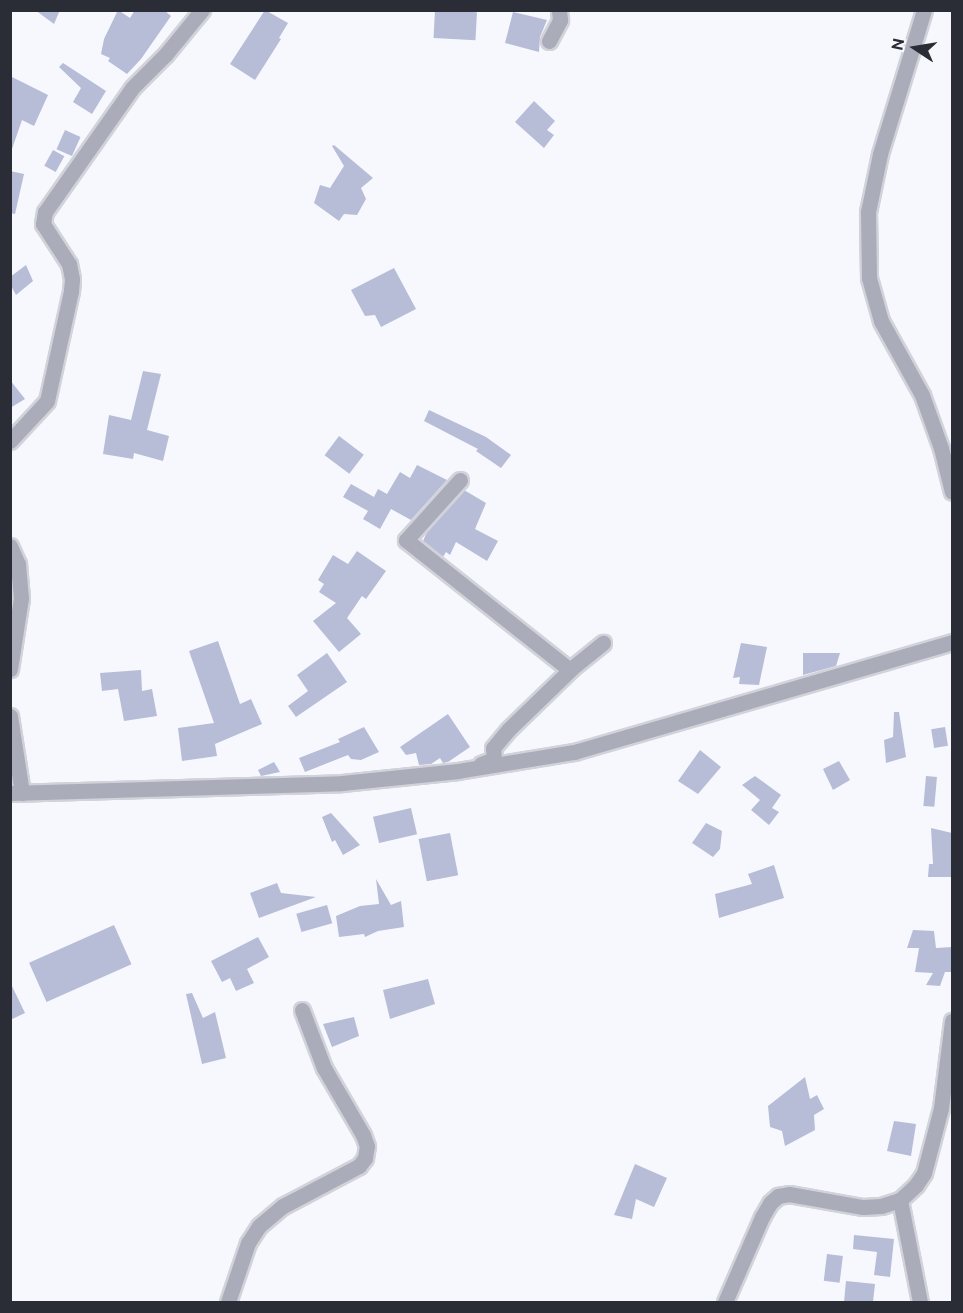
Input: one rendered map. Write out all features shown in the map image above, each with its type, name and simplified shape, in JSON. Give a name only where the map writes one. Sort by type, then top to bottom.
[{"type":"street","points":[[10,441],[46,401],[71,291],[72,279],[69,264],[44,224],[45,212],[132,88],[166,54],[202,10]]},
{"type":"street","points":[[549,41],[560,20],[559,10]]},
{"type":"street","points":[[924,10],[880,154],[868,213],[869,278],[881,321],[922,395],[941,448],[952,492]]},
{"type":"street","points":[[460,480],[406,540],[570,670]]},
{"type":"street","points":[[10,546],[18,564],[21,598],[10,669]]},
{"type":"street","points":[[10,716],[16,793],[342,783],[458,771],[574,752],[952,642]]},
{"type":"street","points":[[458,771],[495,759],[493,748],[508,730],[570,670],[603,643]]},
{"type":"street","points":[[228,1302],[248,1243],[259,1226],[283,1206],[359,1166],[365,1158],[367,1146],[363,1135],[324,1068],[302,1010]]},
{"type":"street","points":[[725,1302],[762,1217],[770,1203],[778,1196],[789,1194],[863,1207],[881,1206],[900,1200],[924,1173],[941,1108],[952,1021]]},
{"type":"street","points":[[900,1200],[920,1302]]},
{"type":"building","points":[[35,10],[60,10],[54,24]]},
{"type":"building","points":[[118,10],[130,18],[135,10],[164,10],[171,16],[141,59],[127,74],[108,61],[110,58],[101,54],[104,39]]},
{"type":"building","points":[[265,10],[288,23],[279,38],[281,39],[255,80],[230,64]]},
{"type":"building","points":[[435,10],[477,12],[475,40],[434,38]]},
{"type":"building","points":[[513,12],[547,20],[540,37],[539,52],[505,43]]},
{"type":"building","points":[[63,63],[106,91],[92,114],[73,102],[81,88],[59,67]]},
{"type":"building","points":[[10,76],[48,95],[34,126],[22,120],[12,149]]},
{"type":"building","points":[[534,101],[555,121],[547,130],[554,135],[544,148],[515,122]]},
{"type":"building","points":[[65,130],[81,137],[72,156],[56,149]]},
{"type":"building","points":[[334,145],[373,178],[361,188],[366,199],[357,215],[344,214],[339,221],[314,203],[320,185],[330,188],[344,166],[332,146]]},
{"type":"building","points":[[53,150],[64,156],[56,172],[44,166]]},
{"type":"building","points":[[10,171],[24,174],[15,214],[10,213]]},
{"type":"building","points":[[26,265],[33,281],[16,295],[10,284],[10,277]]},
{"type":"building","points":[[394,268],[416,309],[381,327],[375,315],[365,316],[351,290]]},
{"type":"building","points":[[143,371],[161,374],[147,430],[169,436],[163,461],[134,453],[133,459],[103,454],[109,415],[131,420]]},
{"type":"building","points":[[10,380],[25,399],[10,408]]},
{"type":"building","points":[[429,410],[486,437],[511,455],[501,468],[476,451],[478,449],[424,421]]},
{"type":"building","points":[[339,436],[364,455],[349,474],[325,455]]},
{"type":"building","points":[[417,465],[447,480],[411,520],[391,509],[380,529],[363,519],[368,511],[343,497],[351,484],[374,497],[378,489],[387,494],[400,472],[410,478]]},
{"type":"building","points":[[464,490],[486,503],[475,529],[498,541],[487,561],[456,542],[450,555],[446,552],[443,557],[423,541],[428,530]]},
{"type":"building","points":[[357,551],[386,571],[366,599],[362,596],[347,618],[361,634],[339,652],[313,621],[336,603],[319,592],[324,584],[318,580],[333,555],[348,564]]},
{"type":"building","points":[[218,641],[240,704],[251,699],[262,724],[215,744],[217,756],[182,761],[178,728],[214,723],[189,651]]},
{"type":"building","points":[[741,643],[767,647],[759,685],[739,684],[740,677],[733,678]]},
{"type":"building","points":[[327,653],[347,682],[296,717],[288,706],[308,691],[297,675]]},
{"type":"building","points":[[803,653],[840,653],[836,666],[803,675]]},
{"type":"building","points":[[141,670],[142,691],[152,689],[157,716],[124,721],[118,689],[102,691],[100,673]]},
{"type":"building","points":[[894,712],[899,712],[906,757],[886,763],[884,740],[893,737]]},
{"type":"building","points":[[448,714],[470,747],[443,763],[440,758],[431,764],[419,765],[416,753],[406,755],[400,747]]},
{"type":"building","points":[[364,727],[379,752],[361,760],[351,759],[348,755],[305,772],[299,758],[340,742],[338,739]]},
{"type":"building","points":[[945,727],[948,746],[934,748],[931,729]]},
{"type":"building","points":[[700,750],[721,767],[698,794],[678,781]]},
{"type":"building","points":[[839,761],[850,780],[833,790],[823,769]]},
{"type":"building","points":[[274,762],[280,772],[261,776],[258,770]]},
{"type":"building","points":[[755,776],[781,795],[772,808],[779,812],[769,825],[751,810],[760,800],[742,785]]},
{"type":"building","points":[[926,776],[937,777],[934,807],[923,806]]},
{"type":"building","points":[[411,808],[417,834],[379,843],[373,817]]},
{"type":"building","points":[[331,813],[360,845],[343,855],[335,840],[332,842],[322,817]]},
{"type":"building","points":[[706,823],[722,831],[720,849],[713,857],[692,843]]},
{"type":"building","points":[[931,828],[952,833],[952,877],[928,877],[929,864],[933,864]]},
{"type":"building","points":[[450,833],[458,875],[427,881],[419,839]]},
{"type":"building","points":[[774,865],[784,898],[719,918],[715,894],[752,884],[748,874]]},
{"type":"building","points":[[376,879],[391,905],[401,901],[404,927],[378,931],[365,937],[364,934],[339,937],[336,916],[360,906],[379,904]]},
{"type":"building","points":[[277,883],[281,893],[316,897],[259,918],[250,893]]},
{"type":"building","points":[[327,905],[332,923],[301,932],[296,914]]},
{"type":"building","points":[[114,925],[131,964],[47,1002],[29,963]]},
{"type":"building","points":[[913,930],[934,931],[936,948],[952,947],[952,972],[945,972],[940,986],[926,985],[933,973],[915,972],[919,948],[907,948]]},
{"type":"building","points":[[258,937],[269,957],[247,969],[254,983],[236,991],[230,978],[222,982],[211,961]]},
{"type":"building","points":[[428,979],[435,1004],[390,1019],[383,990]]},
{"type":"building","points":[[10,982],[25,1013],[10,1020]]},
{"type":"building","points":[[192,993],[203,1018],[215,1012],[226,1058],[202,1064],[186,994]]},
{"type":"building","points":[[354,1017],[359,1036],[332,1047],[323,1024]]},
{"type":"building","points":[[805,1077],[810,1099],[817,1095],[824,1109],[814,1115],[815,1130],[785,1146],[782,1131],[770,1127],[768,1106]]},
{"type":"building","points":[[894,1121],[916,1124],[911,1156],[887,1151]]},
{"type":"building","points":[[635,1164],[667,1178],[654,1207],[636,1199],[632,1219],[614,1215]]},
{"type":"building","points":[[854,1235],[894,1239],[890,1277],[874,1275],[877,1252],[853,1249]]},
{"type":"building","points":[[827,1254],[843,1256],[840,1283],[824,1281]]},
{"type":"building","points":[[846,1281],[875,1284],[873,1302],[844,1302]]}]
